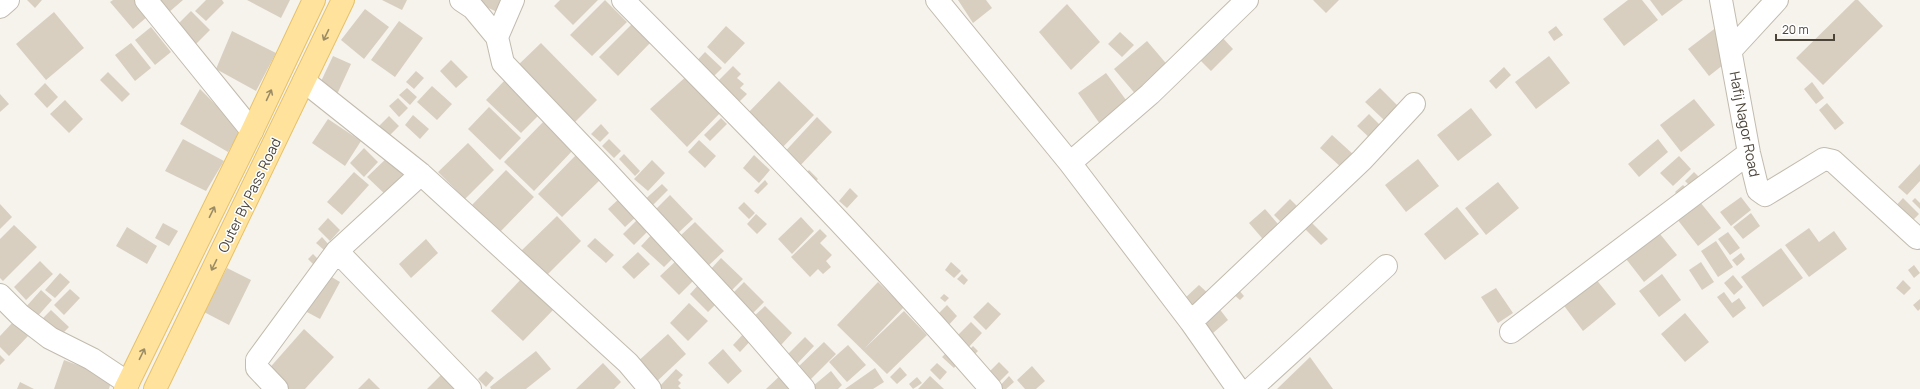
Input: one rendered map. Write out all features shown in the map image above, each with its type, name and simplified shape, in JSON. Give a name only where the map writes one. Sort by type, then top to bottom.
[{"type":"main road","name":"Outer By Pass Road","points":[[127,386],[252,131],[314,0]]},
{"type":"main road","name":"Outer By Pass Road","points":[[154,389],[343,0]]},
{"type":"street","points":[[0,7],[8,0]]},
{"type":"street","points":[[146,0],[252,131]]},
{"type":"street","points":[[461,0],[473,8],[497,37],[503,62],[747,324],[804,389]]},
{"type":"street","points":[[497,37],[514,0]]},
{"type":"street","points":[[623,0],[735,112],[925,314],[991,389]]},
{"type":"street","points":[[937,0],[1070,163],[1191,322],[1238,389]]},
{"type":"street","points":[[1070,163],[1150,94],[1247,0]]},
{"type":"street","name":"Hafij Nagor Road","points":[[1721,0],[1749,154],[1758,190],[1765,195],[1824,158],[1833,161],[1919,240]]},
{"type":"street","points":[[1731,50],[1777,0]]},
{"type":"street","points":[[304,81],[421,174],[628,363],[650,389]]},
{"type":"street","points":[[1191,322],[1362,160],[1414,104]]},
{"type":"street","points":[[1511,332],[1749,154]]},
{"type":"street","points":[[277,389],[257,368],[257,360],[337,251],[421,174]]},
{"type":"street","points":[[337,251],[470,389]]},
{"type":"street","points":[[1251,389],[1386,266]]},
{"type":"street","points":[[0,295],[20,315],[50,338],[92,359],[127,386]]},
{"type":"building","points":[[27,0],[42,0],[35,8]]},
{"type":"building","points":[[113,0],[134,0],[148,16],[133,29],[110,2]]},
{"type":"building","points":[[157,0],[183,0],[168,13]]},
{"type":"building","points":[[206,0],[222,0],[224,3],[206,21],[195,11]]},
{"type":"building","points":[[247,0],[290,0],[281,18]]},
{"type":"building","points":[[382,0],[407,0],[402,10]]},
{"type":"building","points":[[480,0],[503,0],[497,12],[478,3]]},
{"type":"building","points":[[560,0],[598,0],[573,25],[554,6]]},
{"type":"building","points":[[605,0],[627,22],[592,56],[570,35]]},
{"type":"building","points":[[958,0],[986,0],[992,8],[973,23]]},
{"type":"building","points":[[1313,0],[1339,0],[1326,13]]},
{"type":"building","points":[[1628,0],[1642,0],[1658,20],[1624,46],[1603,19]]},
{"type":"building","points":[[1650,0],[1683,0],[1662,16]]},
{"type":"building","points":[[1855,0],[1858,0],[1883,26],[1823,85],[1796,58]]},
{"type":"building","points":[[1067,4],[1100,42],[1071,70],[1039,32]]},
{"type":"building","points":[[365,9],[389,27],[364,59],[341,40]]},
{"type":"building","points":[[191,11],[210,30],[193,47],[174,28]]},
{"type":"building","points":[[54,12],[84,48],[46,80],[16,44]]},
{"type":"building","points":[[399,21],[423,38],[395,77],[371,60]]},
{"type":"building","points":[[1722,23],[1742,50],[1709,76],[1688,49]]},
{"type":"building","points":[[632,24],[651,42],[618,76],[599,57]]},
{"type":"building","points":[[726,26],[745,43],[725,64],[707,47]]},
{"type":"building","points":[[1556,26],[1563,35],[1554,41],[1548,32]]},
{"type":"building","points":[[151,27],[171,52],[155,65],[135,40]]},
{"type":"building","points":[[232,31],[276,53],[256,91],[216,69]]},
{"type":"building","points":[[1120,32],[1134,45],[1122,57],[1108,44]]},
{"type":"building","points":[[1219,34],[1233,49],[1211,71],[1196,56]]},
{"type":"building","points":[[1147,41],[1170,68],[1138,97],[1114,69]]},
{"type":"building","points":[[131,43],[151,68],[135,81],[115,55]]},
{"type":"building","points":[[541,43],[597,100],[572,125],[515,68]]},
{"type":"building","points":[[705,52],[722,68],[708,82],[692,66]]},
{"type":"building","points":[[333,56],[351,64],[333,103],[315,94]]},
{"type":"building","points":[[1549,56],[1570,83],[1536,109],[1515,82]]},
{"type":"building","points":[[451,60],[468,77],[456,88],[440,71]]},
{"type":"building","points":[[733,66],[741,74],[737,78],[744,84],[740,88],[747,94],[734,107],[713,86]]},
{"type":"building","points":[[1504,67],[1511,75],[1496,89],[1489,81]]},
{"type":"building","points":[[416,71],[424,78],[414,89],[406,82]]},
{"type":"building","points":[[108,72],[130,94],[122,102],[100,80]]},
{"type":"building","points":[[1106,73],[1129,104],[1100,124],[1078,93]]},
{"type":"building","points":[[689,74],[723,110],[687,147],[650,109]]},
{"type":"building","points":[[505,80],[540,114],[521,133],[486,100]]},
{"type":"building","points":[[779,81],[814,115],[778,152],[743,118]]},
{"type":"building","points":[[1812,82],[1824,98],[1816,104],[1804,89]]},
{"type":"building","points":[[45,83],[58,97],[47,108],[34,94]]},
{"type":"building","points":[[432,86],[452,104],[437,120],[417,102]]},
{"type":"building","points":[[407,88],[417,97],[410,105],[399,95]]},
{"type":"building","points":[[1380,88],[1398,106],[1384,120],[1365,102]]},
{"type":"building","points":[[200,89],[241,130],[228,152],[180,124]]},
{"type":"building","points":[[0,94],[9,104],[0,112]]},
{"type":"building","points":[[398,98],[408,108],[399,117],[389,106]]},
{"type":"building","points":[[1694,99],[1715,125],[1681,152],[1660,125]]},
{"type":"building","points":[[65,100],[83,119],[69,133],[50,114]]},
{"type":"building","points":[[1827,103],[1844,123],[1835,130],[1819,110]]},
{"type":"building","points":[[489,107],[521,138],[500,160],[468,129]]},
{"type":"building","points":[[1471,108],[1492,135],[1458,161],[1437,135]]},
{"type":"building","points":[[1369,114],[1384,129],[1373,141],[1357,126]]},
{"type":"building","points":[[413,115],[429,129],[420,139],[405,125]]},
{"type":"building","points":[[389,116],[399,126],[386,139],[376,129]]},
{"type":"building","points":[[817,117],[832,132],[795,171],[780,157]]},
{"type":"building","points":[[721,118],[727,124],[710,141],[704,135]]},
{"type":"building","points":[[328,119],[361,141],[345,166],[312,143]]},
{"type":"building","points":[[545,120],[575,148],[534,191],[504,162]]},
{"type":"building","points":[[601,124],[609,133],[600,142],[591,134]]},
{"type":"building","points":[[1332,135],[1354,155],[1342,168],[1320,148]]},
{"type":"building","points":[[183,139],[224,161],[206,191],[165,171]]},
{"type":"building","points":[[609,139],[621,151],[614,158],[602,146]]},
{"type":"building","points":[[1658,139],[1668,152],[1639,177],[1628,164]]},
{"type":"building","points":[[699,140],[716,156],[705,168],[688,152]]},
{"type":"building","points":[[468,143],[494,170],[465,199],[438,172]]},
{"type":"building","points":[[364,148],[378,162],[364,177],[350,163]]},
{"type":"building","points":[[624,154],[640,171],[635,176],[619,159]]},
{"type":"building","points":[[576,155],[601,179],[562,217],[538,194]]},
{"type":"building","points":[[754,155],[770,170],[759,183],[743,168]]},
{"type":"building","points":[[389,156],[408,175],[387,196],[367,177]]},
{"type":"building","points":[[1679,156],[1691,169],[1673,186],[1660,173]]},
{"type":"building","points":[[1418,159],[1439,186],[1406,212],[1385,185]]},
{"type":"building","points":[[652,160],[665,173],[648,191],[634,179]]},
{"type":"building","points":[[1920,164],[1920,181],[1907,195],[1898,187]]},
{"type":"building","points":[[506,170],[534,197],[499,233],[471,206]]},
{"type":"building","points":[[809,170],[818,179],[811,187],[801,178]]},
{"type":"building","points":[[354,172],[369,185],[342,215],[327,202]]},
{"type":"building","points":[[1694,172],[1702,180],[1693,189],[1685,181]]},
{"type":"building","points":[[765,180],[768,184],[758,194],[754,191]]},
{"type":"building","points":[[1498,182],[1519,208],[1486,235],[1465,208]]},
{"type":"building","points":[[662,184],[668,190],[648,210],[641,203]]},
{"type":"building","points":[[1683,185],[1689,191],[1681,199],[1675,192]]},
{"type":"building","points":[[850,188],[858,196],[847,208],[839,201]]},
{"type":"building","points":[[670,195],[693,219],[677,234],[654,211]]},
{"type":"building","points":[[621,197],[638,215],[625,227],[608,209]]},
{"type":"building","points":[[1741,197],[1751,210],[1731,226],[1720,212]]},
{"type":"building","points":[[1903,198],[1919,214],[1908,225],[1892,210]]},
{"type":"building","points":[[1915,198],[1920,203],[1920,209],[1912,201]]},
{"type":"building","points":[[1290,199],[1303,212],[1287,228],[1274,215]]},
{"type":"building","points":[[744,202],[755,213],[749,219],[738,208]]},
{"type":"building","points":[[1700,202],[1721,228],[1698,246],[1677,219]]},
{"type":"building","points":[[0,204],[12,217],[0,229]]},
{"type":"building","points":[[1457,207],[1479,234],[1445,260],[1424,234]]},
{"type":"building","points":[[1265,209],[1284,231],[1268,245],[1249,223]]},
{"type":"building","points":[[1751,213],[1760,226],[1743,239],[1733,227]]},
{"type":"building","points":[[756,214],[767,224],[757,234],[747,224]]},
{"type":"building","points":[[557,216],[581,241],[545,277],[520,252]]},
{"type":"building","points":[[641,216],[652,227],[634,245],[623,234]]},
{"type":"building","points":[[801,217],[814,231],[792,254],[778,239]]},
{"type":"building","points":[[328,218],[340,230],[330,241],[318,229]]},
{"type":"building","points":[[1310,221],[1328,239],[1321,245],[1304,228]]},
{"type":"building","points":[[695,222],[724,251],[708,266],[679,237]]},
{"type":"building","points":[[163,223],[178,231],[169,246],[155,238]]},
{"type":"building","points":[[14,225],[37,247],[3,281],[0,278],[0,239]]},
{"type":"building","points":[[127,227],[157,246],[147,264],[116,246]]},
{"type":"building","points":[[1809,228],[1819,242],[1834,231],[1847,249],[1809,277],[1785,245]]},
{"type":"building","points":[[820,229],[827,236],[820,243],[832,255],[826,261],[831,267],[823,274],[818,269],[810,277],[791,257]]},
{"type":"building","points":[[1656,229],[1677,255],[1644,282],[1623,255]]},
{"type":"building","points":[[655,231],[678,253],[664,267],[641,246]]},
{"type":"building","points":[[1728,232],[1740,248],[1730,255],[1718,239]]},
{"type":"building","points":[[322,237],[329,245],[324,250],[316,243]]},
{"type":"building","points":[[595,238],[614,255],[606,263],[587,246]]},
{"type":"building","points":[[426,239],[438,253],[411,278],[399,264]]},
{"type":"building","points":[[1716,241],[1733,267],[1718,277],[1701,251]]},
{"type":"building","points":[[1781,248],[1803,278],[1763,307],[1741,277]]},
{"type":"building","points":[[638,252],[650,264],[634,279],[622,267]]},
{"type":"building","points":[[1741,253],[1745,259],[1737,266],[1732,260]]},
{"type":"building","points":[[313,254],[318,259],[313,264],[308,259]]},
{"type":"building","points":[[721,258],[743,279],[731,291],[710,270]]},
{"type":"building","points":[[678,259],[696,278],[679,295],[660,276]]},
{"type":"building","points":[[40,261],[53,274],[26,300],[14,287]]},
{"type":"building","points":[[951,262],[961,271],[954,278],[945,270]]},
{"type":"building","points":[[1701,262],[1714,282],[1702,290],[1689,270]]},
{"type":"building","points":[[1914,265],[1920,273],[1914,278],[1908,270]]},
{"type":"building","points":[[227,268],[251,280],[229,325],[204,312]]},
{"type":"building","points":[[60,273],[70,282],[55,298],[45,290]]},
{"type":"building","points":[[325,273],[340,282],[320,319],[305,311]]},
{"type":"building","points":[[962,274],[968,280],[964,285],[957,279]]},
{"type":"building","points":[[1662,274],[1681,300],[1659,317],[1639,291]]},
{"type":"building","points":[[1733,275],[1743,287],[1734,295],[1724,283]]},
{"type":"building","points":[[523,277],[555,308],[523,341],[491,311]]},
{"type":"building","points":[[1595,278],[1616,304],[1583,331],[1562,303]]},
{"type":"building","points":[[1903,280],[1911,288],[1904,295],[1896,288]]},
{"type":"building","points":[[702,281],[721,299],[708,312],[690,294]]},
{"type":"building","points":[[744,282],[764,302],[752,314],[732,294]]},
{"type":"building","points":[[878,282],[904,307],[865,348],[904,311],[927,335],[887,374],[837,325]]},
{"type":"building","points":[[1199,285],[1210,295],[1196,308],[1185,298]]},
{"type":"building","points":[[1237,288],[1244,296],[1240,300],[1232,293]]},
{"type":"building","points":[[1496,288],[1513,313],[1498,323],[1481,297]]},
{"type":"building","points":[[70,289],[80,298],[64,315],[54,305]]},
{"type":"building","points":[[41,290],[52,300],[36,318],[25,308]]},
{"type":"building","points":[[1724,292],[1732,303],[1739,298],[1746,308],[1733,318],[1717,297]]},
{"type":"building","points":[[944,294],[949,298],[945,302],[940,298]]},
{"type":"building","points":[[1920,299],[1920,309],[1918,311],[1913,305]]},
{"type":"building","points":[[988,302],[1001,314],[986,330],[973,317]]},
{"type":"building","points":[[689,303],[708,321],[688,341],[670,323]]},
{"type":"building","points":[[947,305],[957,316],[945,329],[934,318]]},
{"type":"building","points":[[765,306],[792,333],[781,345],[753,317]]},
{"type":"building","points":[[1218,307],[1228,320],[1213,333],[1202,321]]},
{"type":"building","points":[[51,310],[69,327],[59,337],[38,323]]},
{"type":"building","points":[[1685,313],[1709,342],[1685,362],[1661,334]]},
{"type":"building","points":[[13,322],[28,336],[9,356],[0,347],[0,336]]},
{"type":"building","points":[[971,322],[982,333],[965,351],[953,340]]},
{"type":"building","points":[[304,329],[334,357],[305,389],[285,389],[266,372]]},
{"type":"building","points":[[747,330],[755,336],[740,352],[733,345]]},
{"type":"building","points":[[668,334],[686,354],[653,385],[635,364]]},
{"type":"building","points":[[805,337],[814,346],[796,365],[787,355]]},
{"type":"building","points":[[824,342],[836,354],[809,381],[796,369]]},
{"type":"building","points":[[848,345],[866,365],[847,382],[829,362]]},
{"type":"building","points":[[973,346],[978,351],[969,360],[964,355]]},
{"type":"building","points":[[723,349],[742,371],[728,384],[708,363]]},
{"type":"building","points":[[536,351],[551,369],[526,389],[491,389],[490,387]]},
{"type":"building","points":[[947,352],[958,363],[954,368],[942,357]]},
{"type":"building","points":[[0,355],[5,360],[0,365]]},
{"type":"building","points":[[1310,357],[1333,389],[1277,389]]},
{"type":"building","points":[[64,360],[112,378],[109,389],[54,389]]},
{"type":"building","points":[[999,362],[1009,372],[995,386],[985,376]]},
{"type":"building","points":[[603,363],[621,382],[614,389],[576,389]]},
{"type":"building","points":[[937,363],[947,372],[940,380],[930,370]]},
{"type":"building","points":[[1032,366],[1045,381],[1036,389],[1025,389],[1017,380]]},
{"type":"building","points":[[900,367],[907,375],[897,384],[890,377]]},
{"type":"building","points":[[875,368],[884,382],[873,389],[845,389]]},
{"type":"building","points":[[676,369],[683,375],[678,380],[681,383],[678,386],[681,389],[660,389],[659,387]]},
{"type":"building","points":[[486,371],[494,378],[486,387],[478,379]]},
{"type":"building","points":[[831,371],[842,385],[838,389],[815,389],[813,386]]},
{"type":"building","points":[[784,372],[800,389],[766,389]]},
{"type":"building","points":[[442,374],[458,389],[427,389]]},
{"type":"building","points":[[930,376],[944,389],[918,389]]},
{"type":"building","points":[[1009,376],[1014,382],[1006,389],[997,389]]},
{"type":"building","points":[[917,377],[922,383],[913,389],[909,384]]},
{"type":"building","points":[[369,378],[380,389],[358,389]]},
{"type":"building","points":[[20,382],[34,389],[17,389]]}]
